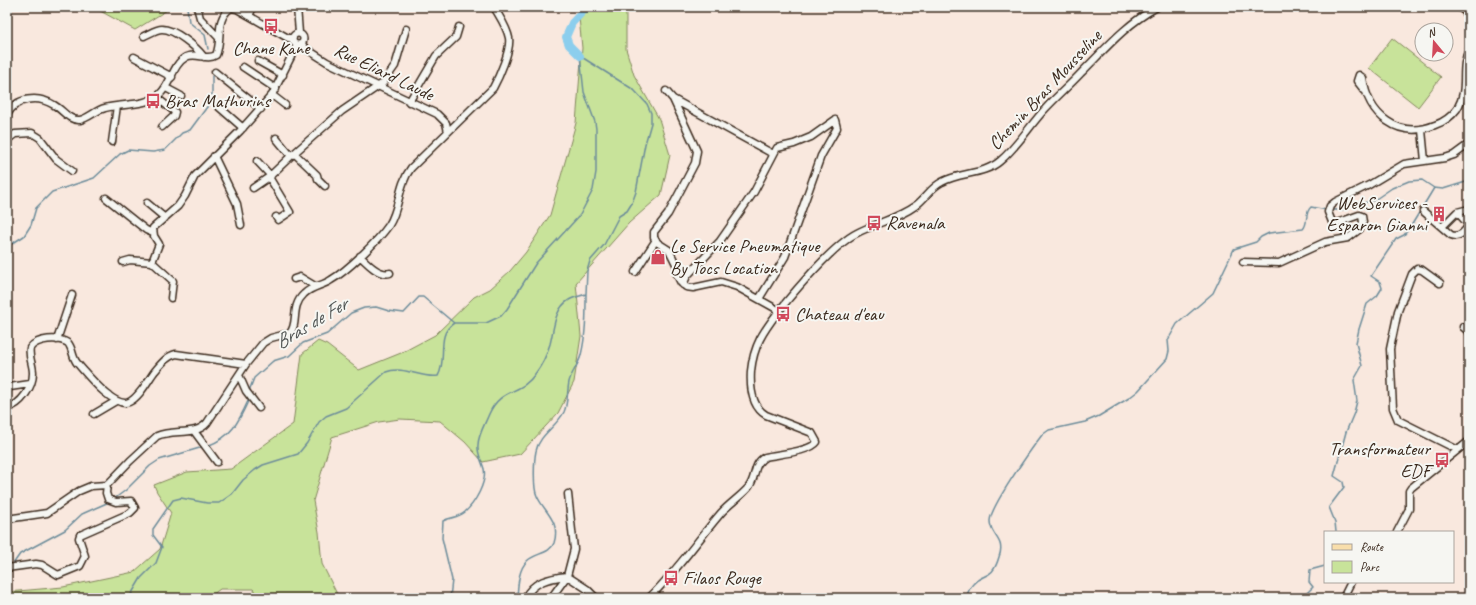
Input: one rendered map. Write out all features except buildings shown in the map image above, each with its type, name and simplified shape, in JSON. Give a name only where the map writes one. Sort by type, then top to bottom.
[{"type":"main road","points":[[1461,7],[1469,14]]},
{"type":"street","points":[[197,7],[200,18],[218,37]]},
{"type":"street","points":[[249,16],[253,7]]},
{"type":"street","points":[[152,262],[159,244],[153,233],[153,228],[182,201],[195,176],[261,109],[272,95],[299,44],[304,39],[299,33],[297,7]]},
{"type":"street","points":[[7,519],[47,513],[78,491],[91,486],[107,485],[130,461],[158,436],[175,431],[194,431],[200,429],[207,423],[246,364],[263,343],[271,338],[288,334],[292,331],[298,302],[304,294],[315,286],[335,278],[375,242],[390,224],[398,207],[408,172],[489,92],[497,81],[509,41],[505,28],[494,7]]},
{"type":"street","name":"Chemin Bras Mousseline","points":[[649,598],[664,583],[721,514],[748,488],[752,482],[757,463],[760,460],[765,457],[805,449],[814,446],[817,442],[812,433],[766,415],[755,405],[751,376],[752,362],[759,340],[780,311],[830,254],[856,233],[904,213],[917,205],[941,182],[980,171],[998,163],[1007,155],[1046,108],[1120,32],[1134,20],[1157,7]]},
{"type":"street","points":[[7,115],[16,103],[25,100],[45,101],[55,106],[71,118],[78,120],[100,109],[156,98],[166,88],[179,64],[185,58],[196,55],[210,58],[216,55],[218,28],[226,12],[231,8],[236,8],[288,38],[293,38],[295,34],[299,33]]},
{"type":"street","points":[[409,102],[436,56],[456,37],[459,26]]},
{"type":"street","points":[[144,36],[159,29],[165,30],[186,41],[204,56]]},
{"type":"street","points":[[253,188],[270,177],[293,154],[342,111],[380,86],[395,66],[406,29]]},
{"type":"street","name":"Rue Eliard Laude","points":[[293,38],[299,44],[327,62],[380,86],[442,118],[446,123],[448,132]]},
{"type":"street","points":[[1364,90],[1376,112],[1387,122],[1399,127],[1422,130],[1442,123],[1451,116],[1464,94],[1464,64],[1469,50]]},
{"type":"street","points":[[134,57],[172,77]]},
{"type":"street","points":[[258,61],[283,75]]},
{"type":"street","points":[[243,67],[276,88]]},
{"type":"street","points":[[215,72],[261,109]]},
{"type":"street","points":[[166,88],[181,96]]},
{"type":"street","points":[[666,91],[673,99],[697,151],[695,163],[668,214],[654,232],[656,240],[669,250],[674,257],[677,266],[677,275],[683,285],[693,288],[721,282],[737,287],[780,311]]},
{"type":"street","points":[[272,95],[285,105]]},
{"type":"street","points":[[156,98],[175,112],[174,116],[162,127]]},
{"type":"street","points":[[673,99],[773,154]]},
{"type":"street","points":[[112,142],[117,106]]},
{"type":"street","points":[[219,108],[243,128]]},
{"type":"street","points":[[683,285],[687,276],[720,241],[754,192],[773,154],[779,147],[794,144],[811,137],[835,120],[837,128],[822,156],[785,257],[759,299]]},
{"type":"street","points":[[1422,130],[1425,161]]},
{"type":"street","points":[[7,140],[15,134],[32,133],[40,138],[56,159],[72,171]]},
{"type":"street","points":[[276,138],[317,175],[318,179],[325,186]]},
{"type":"street","points":[[1243,262],[1279,263],[1325,242],[1352,236],[1360,229],[1363,222],[1362,216],[1359,215],[1337,222],[1332,222],[1328,215],[1330,206],[1401,166],[1410,163],[1435,161],[1454,155],[1469,144]]},
{"type":"street","points":[[214,156],[237,204],[241,225]]},
{"type":"street","points":[[257,161],[270,177],[290,212],[278,220]]},
{"type":"street","points":[[106,198],[146,230],[153,233]]},
{"type":"street","points":[[147,203],[165,218]]},
{"type":"street","points":[[1442,227],[1457,212],[1469,209]]},
{"type":"street","points":[[1423,211],[1451,235],[1460,235],[1468,225],[1457,212]]},
{"type":"street","points":[[635,272],[656,240]]},
{"type":"street","points":[[360,256],[384,274],[390,273]]},
{"type":"street","points":[[123,262],[130,260],[152,262],[173,281],[171,298]]},
{"type":"street","points":[[1440,282],[1422,270],[1417,270],[1412,274],[1398,311],[1390,349],[1391,398],[1398,420],[1458,450]]},
{"type":"street","points":[[294,279],[300,277],[315,286]]},
{"type":"street","points":[[57,340],[72,295]]},
{"type":"street","points":[[1463,327],[1469,332]]},
{"type":"street","points":[[7,408],[18,404],[30,384],[33,373],[30,348],[34,343],[39,342],[57,340],[68,343],[77,362],[104,392],[116,401],[125,403],[133,400],[164,361],[176,354],[246,364]]},
{"type":"street","points":[[239,375],[246,391],[259,408]]},
{"type":"street","points":[[10,387],[30,384]]},
{"type":"street","points":[[94,414],[116,401]]},
{"type":"street","points":[[194,431],[217,462]]},
{"type":"street","points":[[1398,531],[1410,509],[1409,491],[1411,488],[1469,441]]},
{"type":"street","points":[[7,568],[36,564],[46,567],[58,575],[80,566],[85,556],[79,538],[80,535],[130,513],[135,508],[135,505],[131,501],[111,501],[107,496],[107,485]]},
{"type":"street","points":[[551,598],[567,576],[574,549],[568,494]]},
{"type":"street","points":[[525,598],[538,583],[567,576],[587,589],[596,598]]},
{"type":"street","points":[[1343,598],[1351,583]]},
{"type":"green space","points":[[93,7],[172,7],[135,30]]},
{"type":"green space","points":[[578,7],[626,7],[626,49],[634,75],[659,119],[670,155],[661,195],[629,223],[576,283],[581,336],[574,382],[558,413],[520,454],[483,462],[465,442],[440,421],[400,419],[379,422],[332,437],[313,501],[319,532],[322,564],[339,598],[260,598],[253,589],[220,589],[208,598],[7,598],[7,592],[63,587],[134,572],[160,549],[171,513],[154,485],[187,472],[231,469],[293,424],[302,354],[318,341],[327,345],[359,370],[401,353],[435,335],[474,297],[490,289],[510,271],[526,252],[550,215],[576,123],[582,48]]},
{"type":"green space","points":[[1392,38],[1414,56],[1414,62],[1422,62],[1441,77],[1418,107],[1369,68]]},
{"type":"waterway","points":[[187,7],[189,22],[205,35],[208,49]]},
{"type":"waterway","points":[[580,56],[569,45],[566,37],[572,23],[587,7]]},
{"type":"waterway","name":"Bras de Fer","points":[[249,391],[254,378],[273,361],[289,356],[303,343],[327,334],[351,313],[364,308],[376,307],[404,313],[419,297],[423,297],[454,323],[486,323],[501,316],[536,263],[580,215],[593,190],[596,172],[596,129],[595,122],[584,92],[580,56]]},
{"type":"waterway","points":[[450,598],[452,580],[442,538],[443,521],[465,512],[473,503],[482,486],[484,480],[484,469],[478,451],[480,433],[494,405],[499,399],[524,385],[538,371],[550,344],[557,314],[569,300],[586,294],[587,271],[590,261],[604,245],[619,216],[627,211],[636,192],[645,144],[651,123],[651,113],[647,104],[634,90],[580,56]]},
{"type":"waterway","points":[[7,247],[24,236],[31,225],[36,208],[52,192],[94,178],[120,154],[128,150],[153,152],[165,150],[182,133],[190,130],[210,103],[212,98],[212,76]]},
{"type":"waterway","points":[[1331,210],[1342,210],[1350,205],[1373,201],[1392,188],[1409,181],[1422,180],[1434,188],[1443,189],[1469,181]]},
{"type":"waterway","points":[[1336,531],[1335,522],[1329,507],[1344,487],[1343,482],[1334,476],[1346,432],[1357,401],[1354,380],[1362,366],[1356,343],[1367,304],[1377,296],[1382,288],[1380,282],[1371,276],[1396,239],[1404,235],[1411,226],[1434,188]]},
{"type":"waterway","points":[[966,598],[973,584],[994,570],[1001,551],[1001,546],[992,530],[990,521],[992,514],[1012,478],[1042,435],[1049,430],[1085,422],[1099,416],[1138,391],[1167,359],[1169,351],[1168,340],[1177,324],[1213,293],[1234,249],[1256,242],[1261,237],[1269,233],[1303,229],[1311,207],[1327,210]]},
{"type":"waterway","points":[[517,598],[519,578],[524,565],[530,558],[552,547],[556,535],[554,523],[537,496],[534,474],[535,455],[538,445],[544,435],[557,422],[565,409],[571,375],[580,358],[583,347],[586,294]]},
{"type":"waterway","points":[[129,598],[141,578],[156,563],[162,547],[153,535],[153,529],[173,500],[181,498],[207,503],[219,503],[232,494],[243,480],[263,465],[298,454],[307,443],[319,422],[326,416],[346,408],[386,372],[399,370],[425,376],[438,376],[441,369],[445,334],[448,328],[454,323]]},
{"type":"waterway","name":"Bras de Fer","points":[[207,446],[223,438],[229,433],[238,421],[249,399]]},
{"type":"waterway","name":"Bras de Fer","points":[[114,499],[126,490],[150,466],[159,460],[203,447]]},
{"type":"waterway","name":"Bras de Fer","points":[[13,564],[20,554],[65,530],[82,514],[109,502]]},
{"type":"waterway","points":[[1302,598],[1313,587],[1309,582],[1310,570],[1324,566]]},
{"type":"place","name":"Chane Kane","points":[[271,26]]},
{"type":"place","name":"Bras Mathurins","points":[[153,101]]},
{"type":"place","name":"WebServices - Esparon Gianni","points":[[1439,214]]},
{"type":"place","name":"Ravenala","points":[[874,223]]},
{"type":"place","name":"Le Service Pneumatique By Tocs Location","points":[[658,257]]},
{"type":"place","name":"Chateau d'eau","points":[[783,314]]},
{"type":"place","name":"Transformateur EDF","points":[[1442,460]]},
{"type":"place","name":"Filaos Rouge","points":[[671,578]]}]
